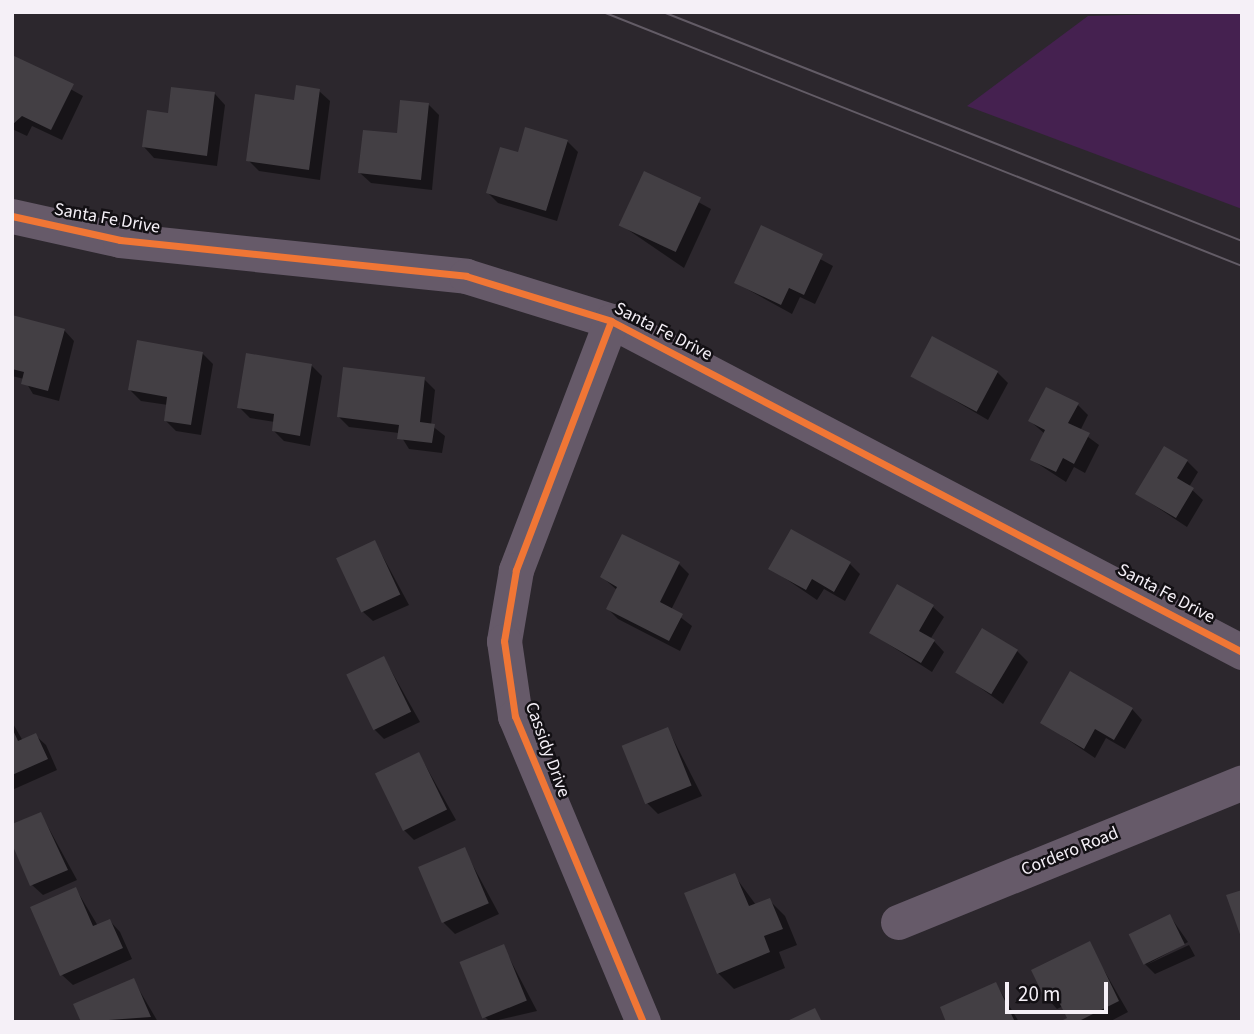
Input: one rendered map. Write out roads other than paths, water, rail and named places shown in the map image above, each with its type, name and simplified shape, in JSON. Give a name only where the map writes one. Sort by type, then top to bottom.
[{"type":"street","name":"Santa Fe Drive","points":[[12,216],[120,240],[467,276],[611,321],[1242,652]]},
{"type":"street","name":"Cassidy Drive","points":[[611,321],[516,570],[503,641],[514,716],[643,1022]]},
{"type":"street","name":"Cordero Road","points":[[898,922],[1242,782]]},
{"type":"tram line","points":[[603,12],[1242,266]]},
{"type":"tram line","points":[[663,12],[1242,241]]}]
